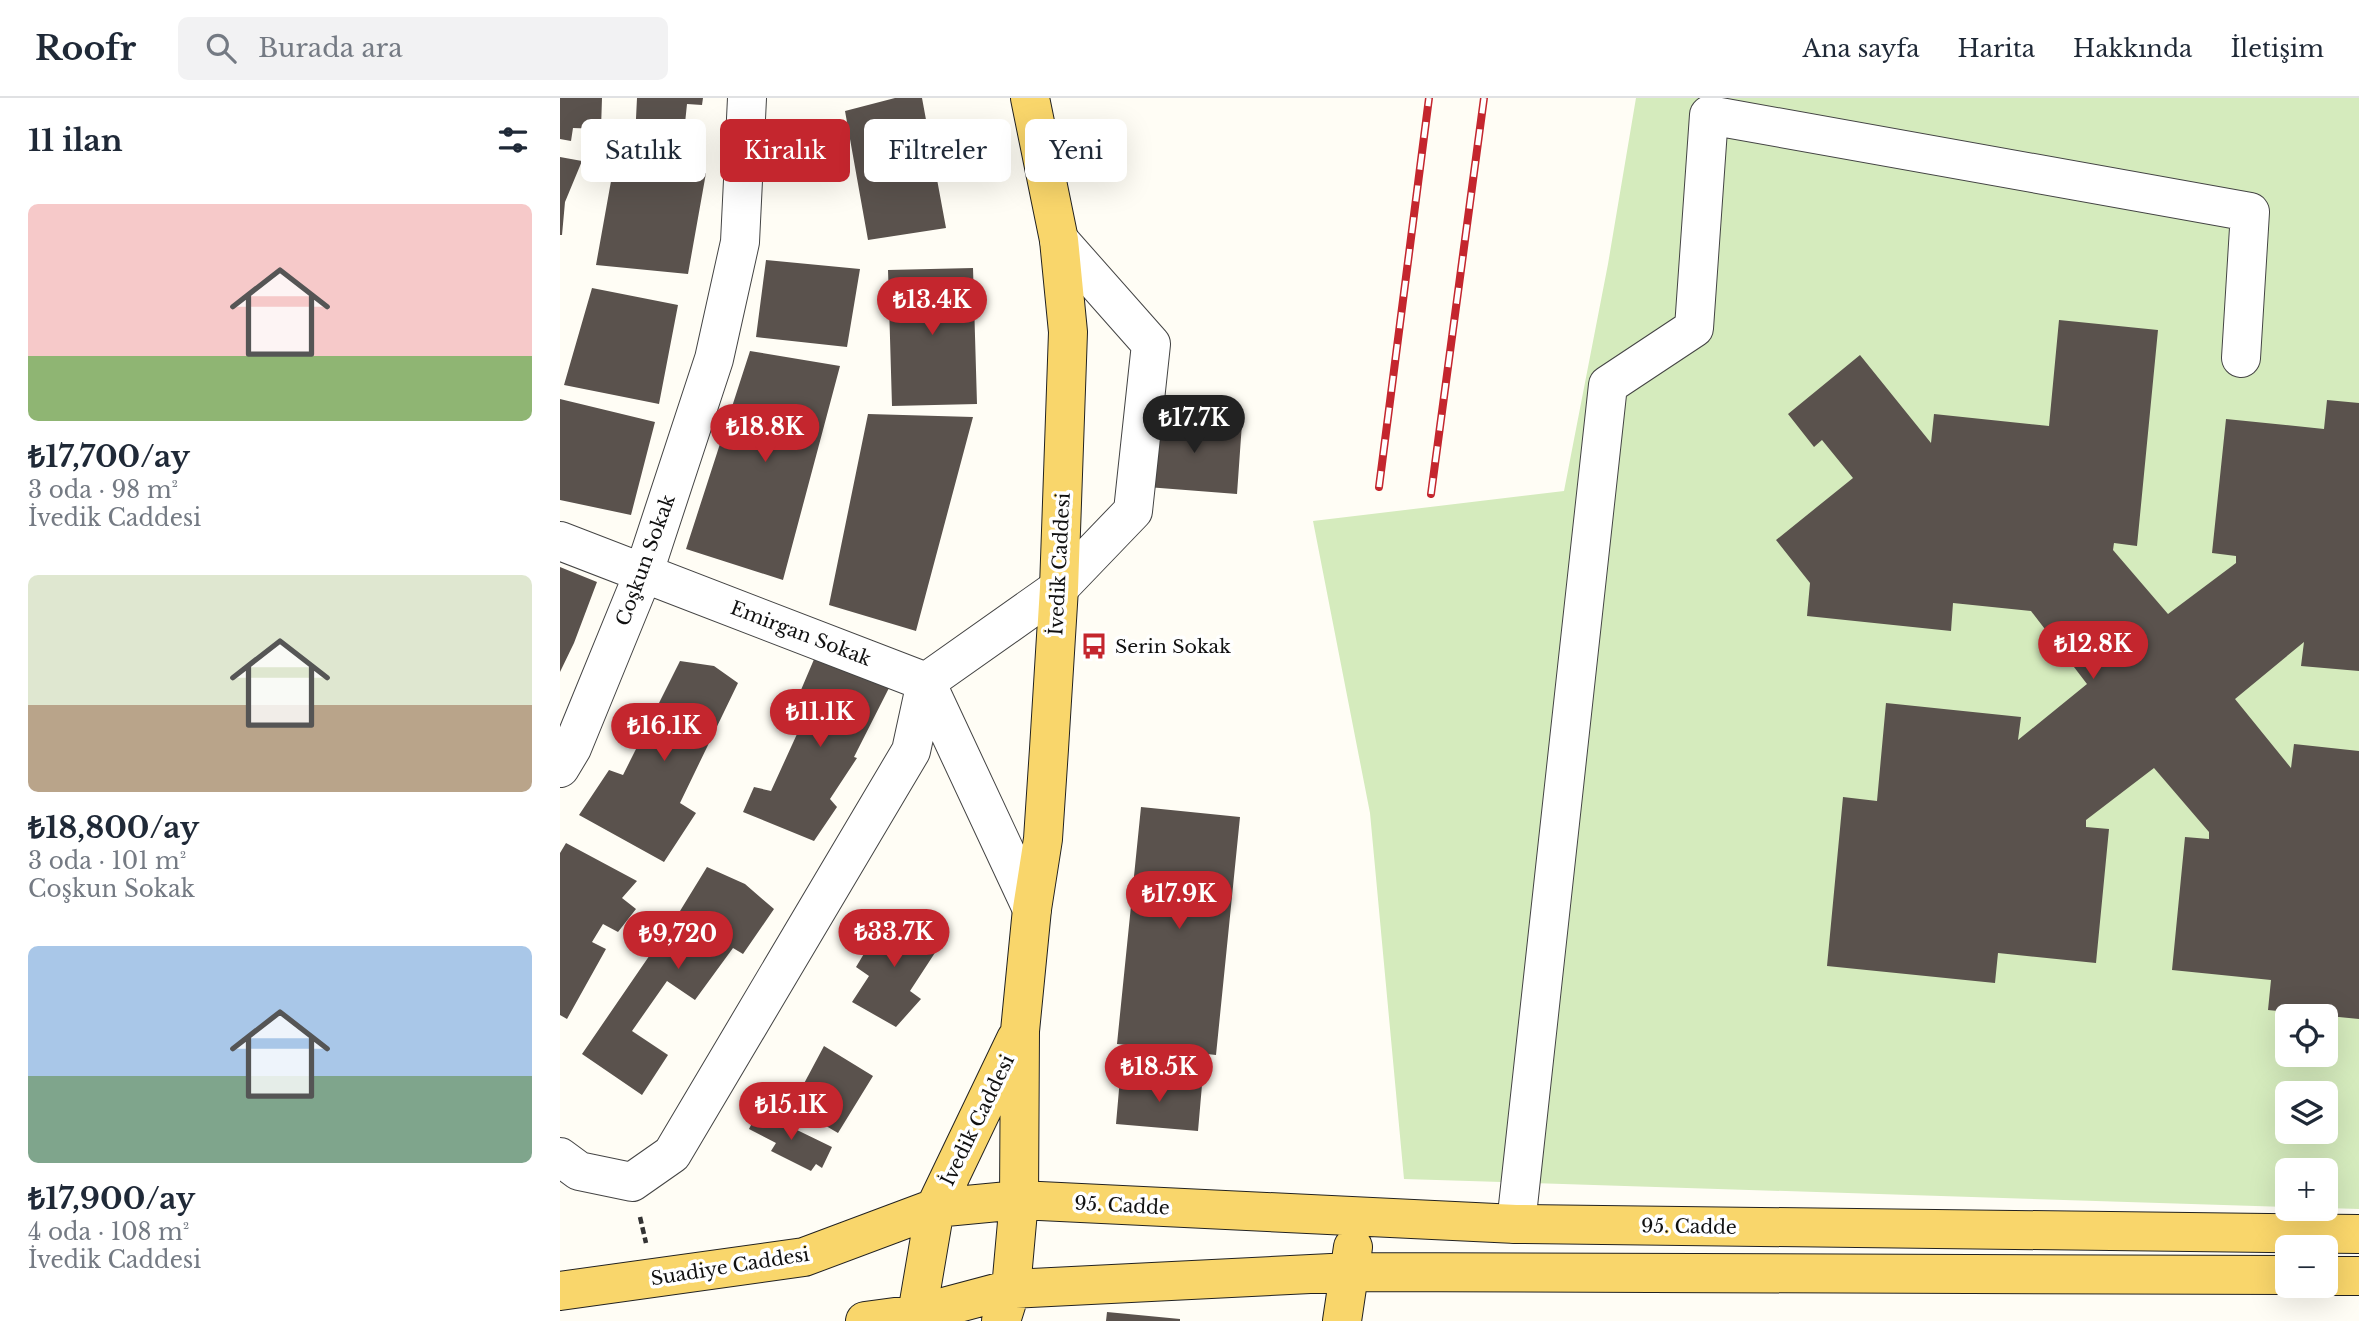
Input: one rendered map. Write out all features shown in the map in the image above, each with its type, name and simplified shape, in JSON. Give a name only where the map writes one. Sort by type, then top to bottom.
[{"type":"main road","name":"İvedik Caddesi","points":[[1006,1305],[1019,1200],[1020,1031],[1032,909],[1043,839],[1059,588],[1068,332],[1059,240],[1030,98]]},
{"type":"main road","name":"İvedik Caddesi","points":[[918,1318],[935,1208],[1020,1031]]},
{"type":"main road","name":"İvedik Caddesi","points":[[935,1208],[1019,1200]]},
{"type":"main road","name":"95. Cadde","points":[[1019,1200],[1516,1223],[2359,1234]]},
{"type":"main road","name":"Suadiye Caddesi","points":[[560,1291],[804,1257],[935,1208]]},
{"type":"main road","points":[[1342,1321],[1351,1272],[1356,1216]]},
{"type":"main road","points":[[865,1321],[918,1318],[1006,1305],[1351,1272],[2275,1275]]},
{"type":"main road","points":[[2338,1276],[2359,1276]]},
{"type":"street","name":"Coşkun Sokak","points":[[560,768],[572,748],[644,572],[714,359],[740,242],[747,98]]},
{"type":"street","points":[[1516,1223],[1608,385],[1695,328],[1709,115],[2250,212],[2241,358]]},
{"type":"street","points":[[560,1157],[579,1171],[632,1182],[672,1154],[911,751],[926,682],[1059,588],[1133,511],[1151,344],[1059,240]]},
{"type":"street","name":"Emirgan Sokak","points":[[560,541],[926,682]]},
{"type":"street","points":[[926,682],[1032,909]]},
{"type":"path","points":[[632,1182],[654,1279]]},
{"type":"green space","points":[[1636,98],[2359,98],[2359,1209],[2338,1208],[2338,1158],[2275,1158],[2275,1207],[1404,1179],[1370,813],[1313,521],[1564,491],[1608,264]]},
{"type":"building","points":[[560,98],[602,98],[601,119],[581,119],[581,128],[573,128],[571,141],[560,139]]},
{"type":"building","points":[[637,98],[703,98],[702,105],[687,104],[685,119],[636,119]]},
{"type":"building","points":[[895,98],[922,98],[926,119],[864,119],[864,182],[938,182],[946,228],[868,240],[850,139],[850,119],[846,119],[845,111]]},
{"type":"building","points":[[560,157],[581,161],[581,163],[565,202],[560,235]]},
{"type":"building","points":[[611,182],[704,182],[688,274],[596,265]]},
{"type":"building","points":[[766,260],[860,269],[847,347],[756,337]]},
{"type":"building","points":[[973,268],[977,404],[892,406],[888,270]]},
{"type":"building","points":[[592,288],[678,305],[659,404],[564,385]]},
{"type":"building","points":[[2059,320],[2158,330],[2137,546],[2114,543],[2113,550],[2168,614],[2236,563],[2236,556],[2212,553],[2226,419],[2324,429],[2327,400],[2359,403],[2359,671],[2301,666],[2304,642],[2235,699],[2291,768],[2294,744],[2359,751],[2359,1019],[2338,1017],[2338,1004],[2275,1004],[2275,1011],[2268,1010],[2271,980],[2172,970],[2185,837],[2209,839],[2209,832],[2154,768],[2086,820],[2086,827],[2109,829],[2096,963],[1998,953],[1995,983],[1827,966],[1843,797],[1877,801],[1886,703],[2021,717],[2018,740],[2087,684],[2031,611],[1953,603],[1951,631],[1807,616],[1810,583],[1776,540],[1853,478],[1822,440],[1814,447],[1788,414],[1860,355],[1931,443],[1934,414],[2049,426]]},
{"type":"building","points":[[750,351],[840,366],[783,580],[686,549]]},
{"type":"building","points":[[560,399],[655,422],[631,515],[560,500]]},
{"type":"building","points":[[868,414],[973,417],[916,631],[829,605]]},
{"type":"building","points":[[1152,416],[1242,423],[1237,494],[1147,487]]},
{"type":"building","points":[[560,567],[597,582],[560,672]]},
{"type":"building","points":[[815,657],[890,686],[854,757],[857,758],[830,799],[837,807],[814,841],[743,812],[754,787],[771,791],[797,734],[812,709],[795,704]]},
{"type":"building","points":[[680,661],[714,666],[738,683],[680,803],[696,813],[664,862],[579,815],[609,770],[623,775]]},
{"type":"building","points":[[1141,807],[1240,817],[1216,1055],[1117,1044]]},
{"type":"building","points":[[566,843],[637,881],[622,898],[636,909],[618,932],[603,924],[592,942],[606,949],[567,1019],[560,1015],[560,853]]},
{"type":"building","points":[[707,867],[745,884],[774,909],[743,954],[733,948],[695,1000],[667,981],[632,1031],[668,1055],[642,1095],[582,1054]]},
{"type":"building","points":[[889,912],[942,942],[910,991],[921,999],[896,1027],[852,1002],[869,976],[856,967]]},
{"type":"building","points":[[824,1046],[873,1076],[838,1133],[792,1106]]},
{"type":"building","points":[[1120,1078],[1202,1085],[1198,1131],[1116,1124]]},
{"type":"building","points":[[758,1111],[832,1147],[822,1168],[816,1164],[811,1171],[771,1151],[776,1143],[749,1129]]},
{"type":"building","points":[[1107,1312],[1180,1319],[1180,1321],[1106,1321]]},
{"type":"railway","points":[[1379,487],[1429,98]]},
{"type":"railway","points":[[1431,494],[1484,98]]},
{"type":"place","name":"Serin Sokak","points":[[1094,646]]}]
